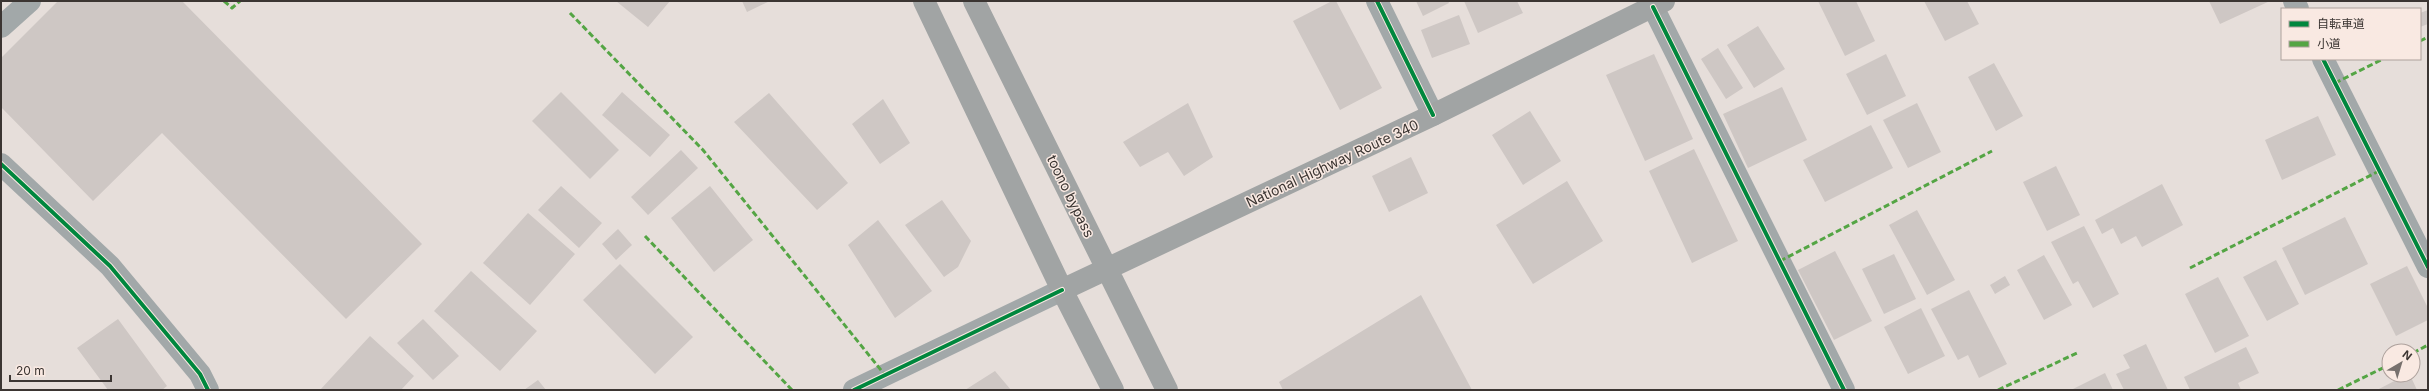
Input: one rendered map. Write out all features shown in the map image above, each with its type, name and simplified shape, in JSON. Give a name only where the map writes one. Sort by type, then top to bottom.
[{"type":"highway","points":[[924,1],[1062,290],[1113,390]]},
{"type":"highway","name":"toono bypass","points":[[974,1],[1167,390]]},
{"type":"highway","name":"National Highway Route 340","points":[[1062,290],[1108,270],[1433,115],[1659,4]]},
{"type":"street","points":[[1,27],[30,1]]},
{"type":"street","points":[[1376,1],[1433,115]]},
{"type":"street","points":[[1659,4],[1844,390]]},
{"type":"street","points":[[2324,60],[2428,267]]},
{"type":"street","points":[[1,164],[110,266],[200,374],[208,390]]},
{"type":"street","points":[[854,390],[1062,290]]},
{"type":"building","points":[[58,1],[182,1],[422,244],[346,319],[162,133],[93,201],[1,107],[1,58]]},
{"type":"building","points":[[616,1],[670,1],[648,27]]},
{"type":"building","points":[[742,1],[770,1],[747,12]]},
{"type":"building","points":[[1332,1],[1336,1],[1382,88],[1340,110],[1293,21]]},
{"type":"building","points":[[1416,1],[1448,1],[1449,3],[1423,16]]},
{"type":"building","points":[[1464,1],[1517,1],[1523,13],[1478,33]]},
{"type":"building","points":[[1818,1],[1856,1],[1875,41],[1845,56]]},
{"type":"building","points":[[1924,1],[1967,1],[1979,24],[1945,41]]},
{"type":"building","points":[[2209,1],[2270,1],[2220,24]]},
{"type":"building","points":[[2428,10],[2428,24],[2421,27],[2421,13]]},
{"type":"building","points":[[1459,15],[1470,44],[1432,58],[1421,30]]},
{"type":"building","points":[[1758,26],[1785,69],[1754,88],[1727,45]]},
{"type":"building","points":[[1718,48],[1743,88],[1726,99],[1701,59]]},
{"type":"building","points":[[1654,54],[1693,139],[1645,161],[1606,75]]},
{"type":"building","points":[[1886,54],[1906,96],[1867,115],[1846,74]]},
{"type":"building","points":[[1994,63],[2023,116],[1996,131],[1968,77]]},
{"type":"building","points":[[1782,87],[1807,140],[1748,168],[1723,114]]},
{"type":"building","points":[[561,92],[619,150],[590,179],[532,121]]},
{"type":"building","points":[[622,92],[670,135],[650,157],[602,115]]},
{"type":"building","points":[[769,93],[848,183],[817,210],[734,122]]},
{"type":"building","points":[[883,99],[910,143],[880,164],[852,124]]},
{"type":"building","points":[[1188,103],[1213,157],[1184,176],[1168,152],[1140,167],[1123,142]]},
{"type":"building","points":[[1917,103],[1941,152],[1908,168],[1883,120]]},
{"type":"building","points":[[1530,111],[1561,161],[1523,185],[1492,135]]},
{"type":"building","points":[[2318,116],[2336,155],[2282,180],[2265,140]]},
{"type":"building","points":[[1871,125],[1893,168],[1825,202],[1803,160]]},
{"type":"building","points":[[1694,149],[1738,241],[1692,263],[1649,171]]},
{"type":"building","points":[[681,150],[698,168],[648,215],[631,197]]},
{"type":"building","points":[[1411,157],[1428,193],[1389,212],[1372,176]]},
{"type":"building","points":[[2056,166],[2080,215],[2047,231],[2023,182]]},
{"type":"building","points":[[1567,181],[1603,241],[1533,284],[1496,225]]},
{"type":"building","points":[[2162,184],[2183,225],[2142,247],[2136,236],[2121,244],[2113,228],[2102,234],[2095,220]]},
{"type":"building","points":[[561,186],[602,223],[579,248],[538,210]]},
{"type":"building","points":[[710,186],[753,240],[714,272],[671,218]]},
{"type":"building","points":[[942,200],[971,241],[958,267],[944,277],[905,225]]},
{"type":"building","points":[[1917,210],[1955,280],[1927,295],[1889,225]]},
{"type":"building","points":[[528,213],[575,254],[530,305],[483,263]]},
{"type":"building","points":[[2345,217],[2368,264],[2305,295],[2282,248]]},
{"type":"building","points":[[878,220],[932,291],[895,318],[848,245]]},
{"type":"building","points":[[2084,226],[2119,294],[2093,308],[2078,281],[2073,284],[2051,242]]},
{"type":"building","points":[[618,229],[632,245],[616,260],[602,244]]},
{"type":"building","points":[[1835,251],[1872,321],[1834,340],[1798,270]]},
{"type":"building","points":[[1894,254],[1916,299],[1884,314],[1862,269]]},
{"type":"building","points":[[2044,255],[2072,305],[2044,320],[2017,270]]},
{"type":"building","points":[[2276,260],[2299,304],[2267,321],[2243,277]]},
{"type":"building","points":[[620,264],[693,337],[655,374],[583,300]]},
{"type":"building","points":[[2407,266],[2428,308],[2428,320],[2396,336],[2370,284]]},
{"type":"building","points":[[471,271],[537,331],[500,371],[434,311]]},
{"type":"building","points":[[2005,276],[2010,285],[1995,294],[1990,285]]},
{"type":"building","points":[[2218,277],[2249,336],[2215,353],[2185,294]]},
{"type":"building","points":[[1969,290],[2007,364],[1979,378],[1968,355],[1958,360],[1931,309]]},
{"type":"building","points":[[1421,295],[1472,390],[1283,390],[1279,382]]},
{"type":"building","points":[[1921,308],[1945,356],[1908,374],[1884,327]]},
{"type":"building","points":[[118,319],[167,386],[162,390],[108,390],[77,348]]},
{"type":"building","points":[[423,319],[459,356],[433,380],[397,343]]},
{"type":"building","points":[[370,336],[414,376],[401,390],[320,390]]},
{"type":"building","points":[[2146,344],[2168,390],[2124,390],[2116,374],[2130,368],[2123,355]]},
{"type":"building","points":[[2246,347],[2259,373],[2238,383],[2241,390],[2190,390],[2184,377]]},
{"type":"building","points":[[995,371],[1011,390],[965,390]]},
{"type":"building","points":[[2105,373],[2113,390],[2071,390]]},
{"type":"building","points":[[538,380],[546,390],[524,390]]},
{"type":"building","points":[[2391,383],[2414,383],[2417,390],[2377,390]]},
{"type":"marked path","points":[[224,1],[232,8],[240,1]]},
{"type":"marked path","points":[[570,13],[703,150],[885,375]]},
{"type":"marked path","points":[[2421,40],[2428,37]]},
{"type":"marked path","points":[[2335,83],[2381,60]]},
{"type":"marked path","points":[[1780,261],[1992,151]]},
{"type":"marked path","points":[[2190,268],[2379,171]]},
{"type":"marked path","points":[[645,236],[792,390]]},
{"type":"marked path","points":[[2421,349],[2428,345]]},
{"type":"marked path","points":[[1998,390],[2077,353]]},
{"type":"marked path","points":[[2338,390],[2381,369]]},
{"type":"cycle path","points":[[1377,1],[1433,115]]},
{"type":"cycle path","points":[[1653,7],[1844,390]]},
{"type":"cycle path","points":[[2324,60],[2428,267]]},
{"type":"cycle path","points":[[1,164],[110,266],[200,374],[208,390]]},
{"type":"cycle path","points":[[854,390],[1062,290]]}]
